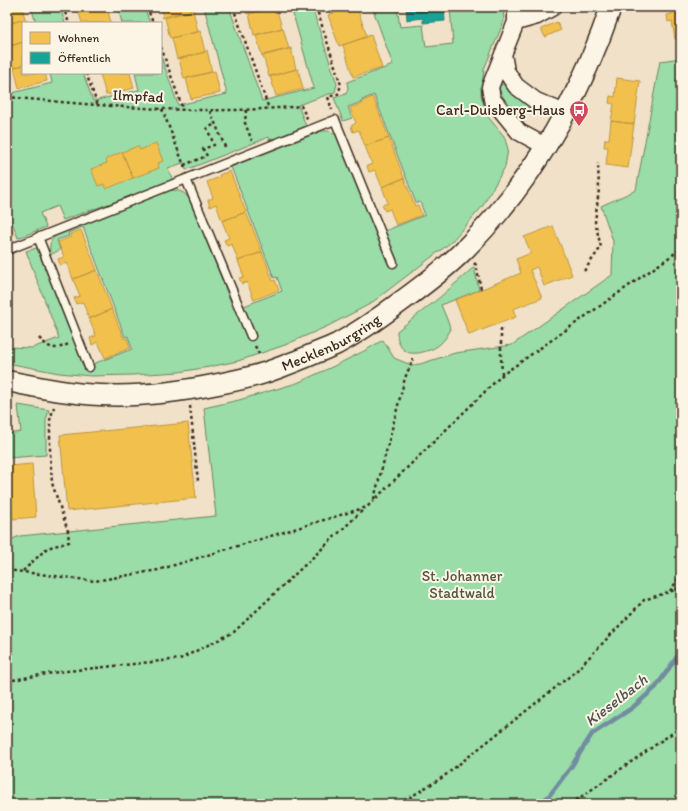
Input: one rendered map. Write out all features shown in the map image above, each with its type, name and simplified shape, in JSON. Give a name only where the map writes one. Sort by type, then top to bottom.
[{"type":"street","points":[[546,146],[519,132],[492,99],[490,88],[516,15],[537,16],[553,7]]},
{"type":"street","name":"Mecklenburgring","points":[[7,381],[58,391],[91,394],[136,395],[188,390],[265,373],[336,344],[357,332],[403,300],[463,251],[507,201],[546,146],[566,113],[585,72],[611,7]]},
{"type":"street","points":[[503,54],[506,71],[516,86],[536,101],[566,113]]},
{"type":"lane","points":[[7,250],[335,120],[393,263]]},
{"type":"lane","points":[[188,178],[251,336]]},
{"type":"lane","points":[[38,237],[89,367]]},
{"type":"path","points":[[63,7],[69,22]]},
{"type":"path","points":[[147,7],[152,22]]},
{"type":"path","points":[[233,7],[268,110]]},
{"type":"path","points":[[316,7],[341,85],[338,94],[328,98],[335,120]]},
{"type":"path","points":[[162,50],[183,110]]},
{"type":"path","points":[[86,74],[98,106]]},
{"type":"path","points":[[7,87],[9,97]]},
{"type":"path","name":"Ilmpfad","points":[[9,97],[98,106],[183,110],[268,110],[302,106],[303,109]]},
{"type":"path","points":[[162,109],[188,178]]},
{"type":"path","points":[[246,110],[245,123],[253,142]]},
{"type":"path","points":[[210,111],[226,149]]},
{"type":"path","points":[[207,156],[203,149],[214,145],[207,128],[216,124]]},
{"type":"path","points":[[584,271],[601,247],[595,222],[599,189],[598,162]]},
{"type":"path","points":[[7,681],[58,672],[180,659],[234,632],[367,507],[502,375],[681,249]]},
{"type":"path","points":[[476,264],[481,289]]},
{"type":"path","points":[[501,329],[502,375]]},
{"type":"path","points":[[39,338],[48,347],[58,348],[79,340]]},
{"type":"path","points":[[374,499],[405,378],[413,358]]},
{"type":"path","points":[[22,571],[47,548],[69,542],[68,531],[52,482],[50,420],[58,391]]},
{"type":"path","points":[[191,409],[198,481]]},
{"type":"path","points":[[7,474],[8,489]]},
{"type":"path","points":[[7,570],[96,582],[158,570],[367,507]]},
{"type":"path","points":[[670,592],[681,575]]},
{"type":"path","points":[[399,804],[443,777],[575,672],[644,600],[681,588]]},
{"type":"path","points":[[571,804],[681,727]]},
{"type":"green space","points":[[31,7],[60,7],[65,22],[36,22]]},
{"type":"green space","points":[[118,7],[144,7],[150,22],[122,22]]},
{"type":"green space","points":[[204,7],[229,7],[262,101],[314,88],[291,7],[312,7],[337,84],[335,92],[298,105],[306,126],[270,140],[269,137],[186,170],[183,163],[168,168],[173,181],[63,220],[57,206],[40,213],[46,227],[18,238],[12,222],[7,222],[7,93],[52,83],[50,74],[83,74],[93,101],[139,90],[135,74],[162,74],[162,59],[178,105],[227,94]]},
{"type":"green space","points":[[372,7],[397,7],[400,27],[423,25],[426,47],[453,44],[450,7],[503,7],[504,21],[484,69],[481,95],[488,117],[504,136],[508,149],[505,167],[482,207],[450,243],[370,304],[328,326],[285,345],[238,361],[179,372],[91,376],[59,373],[7,363],[7,347],[32,348],[59,338],[26,251],[37,248],[85,367],[132,349],[128,336],[125,337],[83,227],[68,233],[69,236],[57,240],[60,250],[50,255],[50,245],[53,238],[58,234],[166,190],[180,191],[191,201],[234,310],[282,291],[277,277],[274,278],[231,167],[322,131],[329,131],[336,135],[377,234],[425,215],[420,202],[416,203],[374,95],[362,100],[362,102],[348,107],[352,118],[343,121],[334,98],[346,94],[348,88],[347,82],[393,65]]},
{"type":"green space","name":"St. Johanner Stadtwald","points":[[681,58],[681,804],[7,804],[7,541],[20,536],[216,516],[204,408],[239,400],[297,383],[366,350],[383,340],[394,358],[411,365],[420,364],[455,353],[512,345],[612,275],[613,241],[601,206],[636,190],[660,61]]},
{"type":"green space","points":[[502,84],[520,100],[530,106],[524,117],[502,96],[499,87]]},
{"type":"green space","points":[[474,267],[479,290],[441,305],[451,329],[443,341],[430,350],[418,353],[412,353],[404,350],[399,344],[397,331],[439,298]]},
{"type":"green space","points":[[18,405],[49,410],[46,420],[46,455],[7,458],[7,434],[21,432]]},
{"type":"building: Wohnen","points":[[7,7],[22,7],[25,19],[7,24]]},
{"type":"building: Wohnen","points":[[76,7],[102,7],[78,13]]},
{"type":"building: Wohnen","points":[[107,7],[111,22],[82,22],[79,13]]},
{"type":"building: Wohnen","points":[[161,7],[190,7],[191,11],[163,18]]},
{"type":"building: Wohnen","points":[[245,7],[275,7],[247,14]]},
{"type":"building: Wohnen","points":[[276,7],[282,28],[254,35],[249,14]]},
{"type":"building: Wohnen","points":[[352,7],[357,7],[367,37],[339,46],[328,15]]},
{"type":"building: Wohnen","points":[[671,7],[681,7],[681,39],[675,39],[672,21],[668,22],[667,15],[672,14]]},
{"type":"building: Wohnen","points":[[193,10],[198,32],[170,38],[165,17]]},
{"type":"building: Wohnen","points":[[26,19],[28,22],[22,22],[22,42],[7,47],[7,24]]},
{"type":"building: Wohnen","points":[[557,22],[561,30],[545,37],[541,29]]},
{"type":"building: Wohnen","points":[[283,28],[289,49],[262,56],[256,35]]},
{"type":"building: Wohnen","points":[[200,31],[205,52],[177,59],[172,38]]},
{"type":"building: Wohnen","points":[[371,35],[382,68],[353,77],[343,45]]},
{"type":"building: Wohnen","points":[[22,42],[22,65],[12,68],[7,47]]},
{"type":"building: Wohnen","points":[[291,48],[296,69],[269,77],[263,55]]},
{"type":"building: Wohnen","points":[[207,50],[212,72],[184,79],[179,59],[205,52]]},
{"type":"building: Wohnen","points":[[22,65],[22,74],[45,74],[47,81],[19,88],[14,68]]},
{"type":"building: Wohnen","points":[[298,69],[303,89],[276,96],[270,76]]},
{"type":"building: Wohnen","points":[[215,71],[220,93],[191,99],[186,78]]},
{"type":"building: Wohnen","points":[[100,74],[130,74],[134,88],[106,95]]},
{"type":"building: Wohnen","points":[[617,78],[640,81],[634,124],[611,121],[614,104],[609,103],[610,96],[615,97]]},
{"type":"building: Wohnen","points":[[373,97],[389,138],[365,146],[359,130],[353,132],[351,126],[356,123],[350,108],[364,103],[363,101]]},
{"type":"building: Wohnen","points":[[611,121],[634,124],[628,168],[606,165],[608,147],[604,147],[605,139],[609,139]]},
{"type":"building: Wohnen","points":[[389,138],[404,178],[382,187],[375,170],[369,172],[367,166],[372,164],[365,146]]},
{"type":"building: Wohnen","points":[[156,143],[163,161],[158,163],[159,168],[133,178],[122,152],[138,146],[140,150]]},
{"type":"building: Wohnen","points":[[122,152],[133,178],[106,189],[104,184],[98,186],[91,169],[107,163],[106,159]]},
{"type":"building: Wohnen","points":[[230,171],[246,212],[222,221],[216,204],[210,207],[208,200],[213,198],[207,182]]},
{"type":"building: Wohnen","points":[[404,178],[415,206],[418,205],[422,215],[396,225],[390,209],[385,211],[382,205],[388,203],[382,187]]},
{"type":"building: Wohnen","points":[[246,212],[262,252],[238,261],[232,244],[227,246],[224,240],[229,238],[222,221]]},
{"type":"building: Wohnen","points":[[10,225],[14,235],[7,238],[7,226]]},
{"type":"building: Wohnen","points":[[553,226],[572,275],[544,286],[537,267],[530,270],[542,298],[513,309],[516,317],[469,335],[455,300],[521,273],[516,259],[531,253],[524,237]]},
{"type":"building: Wohnen","points":[[81,230],[97,270],[73,279],[67,263],[60,265],[58,259],[64,257],[58,242],[71,237],[70,234]]},
{"type":"building: Wohnen","points":[[262,252],[273,281],[275,280],[279,290],[254,300],[247,282],[242,284],[239,278],[244,277],[238,261]]},
{"type":"building: Wohnen","points":[[97,270],[112,309],[89,319],[83,302],[76,304],[74,298],[80,296],[73,279]]},
{"type":"building: Wohnen","points":[[112,309],[124,339],[127,338],[130,348],[105,358],[98,342],[92,345],[90,338],[96,336],[89,319]]},
{"type":"building: Wohnen","points":[[188,423],[196,498],[67,511],[60,435]]},
{"type":"building: Wohnen","points":[[32,464],[36,517],[13,519],[11,494],[7,494],[7,489],[11,489],[9,466]]},
{"type":"building: Öffentlich","points":[[406,7],[444,7],[445,21],[423,23],[423,18],[407,20]]},
{"type":"waterway","name":"Kieselbach","points":[[537,804],[549,796],[571,767],[592,734],[632,708],[656,687],[681,651]]},
{"type":"place","name":"Carl-Duisberg-Haus","points":[[579,127]]}]
